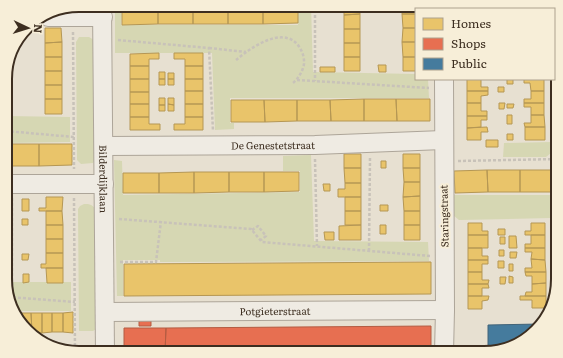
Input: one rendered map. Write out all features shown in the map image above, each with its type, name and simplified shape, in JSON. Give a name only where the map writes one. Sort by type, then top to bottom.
[{"type":"street","points":[[57,16],[93,12]]},
{"type":"street","name":"Bilderdijklaan","points":[[102,12],[105,346]]},
{"type":"street","name":"Staringstraat","points":[[444,84],[444,346]]},
{"type":"street","name":"De Genestetstraat","points":[[104,146],[315,145],[443,140]]},
{"type":"street","points":[[12,184],[104,184]]},
{"type":"street","name":"Potgieterstraat","points":[[105,312],[445,310]]},
{"type":"path","points":[[315,12],[315,81]]},
{"type":"path","points":[[236,60],[260,44],[272,39],[287,38],[294,41],[300,47],[304,65],[297,80],[293,83]]},
{"type":"path","points":[[103,39],[246,52]]},
{"type":"path","points":[[209,48],[214,146]]},
{"type":"path","points":[[297,80],[444,84]]},
{"type":"path","points":[[12,132],[74,137]]},
{"type":"path","points":[[369,251],[370,142]]},
{"type":"path","points":[[315,145],[317,246]]},
{"type":"path","points":[[443,161],[551,159]]},
{"type":"path","points":[[104,218],[252,230],[258,226],[266,236],[261,240]]},
{"type":"path","points":[[104,262],[156,262],[161,222]]},
{"type":"path","points":[[252,230],[262,242],[444,257]]},
{"type":"path","points":[[14,297],[75,302]]},
{"type":"green space","points":[[115,12],[122,12],[121,25],[298,25],[298,12],[311,12],[313,72],[415,74],[415,80],[428,80],[429,98],[230,98],[230,123],[234,123],[234,129],[215,130],[212,53],[115,53]]},
{"type":"green space","points":[[79,37],[89,37],[94,40],[97,155],[93,163],[81,164],[77,160],[76,42]]},
{"type":"green space","points":[[12,116],[70,117],[70,142],[12,143]]},
{"type":"green space","points":[[551,142],[551,153],[546,157],[503,157],[504,143]]},
{"type":"green space","points":[[311,155],[314,241],[428,242],[429,261],[160,262],[160,260],[123,260],[123,296],[117,296],[114,160],[122,161],[123,195],[300,192],[300,171],[283,171],[283,156]]},
{"type":"green space","points":[[453,195],[551,195],[551,218],[459,220],[453,215]]},
{"type":"green space","points":[[84,204],[93,206],[95,209],[96,329],[93,331],[79,331],[78,209]]},
{"type":"green space","points":[[12,282],[71,282],[71,311],[20,311],[14,296]]},
{"type":"building: Homes","points":[[122,12],[158,12],[158,24],[122,25]]},
{"type":"building: Homes","points":[[158,12],[193,12],[193,24],[158,24]]},
{"type":"building: Homes","points":[[193,12],[228,12],[228,24],[193,24]]},
{"type":"building: Homes","points":[[228,12],[263,12],[263,24],[228,24]]},
{"type":"building: Homes","points":[[263,12],[298,12],[298,23],[263,24]]},
{"type":"building: Homes","points":[[344,12],[360,12],[360,14],[344,15]]},
{"type":"building: Homes","points":[[402,12],[415,12],[415,14],[402,14]]},
{"type":"building: Homes","points":[[360,14],[360,29],[344,29],[344,15]]},
{"type":"building: Homes","points":[[402,14],[415,14],[415,28],[403,28]]},
{"type":"building: Homes","points":[[45,28],[61,28],[62,42],[45,43]]},
{"type":"building: Homes","points":[[403,28],[415,28],[415,42],[402,42]]},
{"type":"building: Homes","points":[[344,29],[360,29],[360,43],[344,43]]},
{"type":"building: Homes","points":[[62,42],[62,57],[45,57],[45,43]]},
{"type":"building: Homes","points":[[402,42],[415,42],[415,57],[403,57]]},
{"type":"building: Homes","points":[[344,43],[360,43],[360,57],[344,57]]},
{"type":"building: Homes","points":[[159,53],[159,59],[149,59],[149,66],[130,66],[130,54]]},
{"type":"building: Homes","points":[[174,53],[203,53],[203,66],[185,66],[185,59],[174,59]]},
{"type":"building: Homes","points":[[45,57],[62,57],[62,71],[45,71]]},
{"type":"building: Homes","points":[[344,57],[360,57],[360,71],[344,71]]},
{"type":"building: Homes","points":[[403,57],[415,57],[415,71],[403,71]]},
{"type":"building: Homes","points":[[378,65],[386,65],[386,72],[379,72]]},
{"type":"building: Homes","points":[[130,66],[149,66],[149,79],[130,79]]},
{"type":"building: Homes","points":[[185,66],[203,66],[203,79],[185,79]]},
{"type":"building: Homes","points":[[320,67],[335,67],[335,72],[320,72]]},
{"type":"building: Homes","points":[[45,71],[62,71],[62,85],[45,85]]},
{"type":"building: Homes","points":[[159,72],[165,72],[165,79],[159,79]]},
{"type":"building: Homes","points":[[168,73],[174,73],[174,79],[168,79]]},
{"type":"building: Homes","points":[[130,79],[149,79],[149,92],[130,92]]},
{"type":"building: Homes","points":[[159,79],[165,79],[165,85],[159,85]]},
{"type":"building: Homes","points":[[168,79],[174,79],[174,85],[168,85]]},
{"type":"building: Homes","points":[[185,79],[203,79],[203,91],[185,91]]},
{"type":"building: Homes","points":[[467,80],[481,80],[481,87],[488,87],[488,91],[467,91]]},
{"type":"building: Homes","points":[[507,80],[513,80],[513,84],[507,84]]},
{"type":"building: Homes","points":[[524,80],[544,80],[544,91],[531,91],[530,83],[524,83]]},
{"type":"building: Homes","points":[[45,85],[62,85],[62,99],[45,99]]},
{"type":"building: Homes","points":[[498,87],[504,87],[504,92],[498,92]]},
{"type":"building: Homes","points":[[185,91],[203,91],[203,104],[185,104]]},
{"type":"building: Homes","points":[[467,91],[488,91],[488,95],[481,96],[481,103],[467,103]]},
{"type":"building: Homes","points":[[531,91],[544,91],[544,103],[524,103],[524,99],[531,99]]},
{"type":"building: Homes","points":[[130,92],[149,92],[149,104],[130,104]]},
{"type":"building: Homes","points":[[159,98],[165,98],[165,105],[159,105]]},
{"type":"building: Homes","points":[[168,98],[174,98],[174,105],[168,104]]},
{"type":"building: Homes","points":[[45,99],[62,99],[62,114],[45,114]]},
{"type":"building: Homes","points":[[364,99],[364,121],[331,121],[330,100]]},
{"type":"building: Homes","points":[[364,99],[396,99],[397,121],[364,121]]},
{"type":"building: Homes","points":[[396,99],[430,99],[430,121],[397,121]]},
{"type":"building: Homes","points":[[231,100],[264,100],[265,122],[231,122]]},
{"type":"building: Homes","points":[[264,100],[297,100],[297,121],[265,122]]},
{"type":"building: Homes","points":[[297,100],[330,100],[331,121],[297,121]]},
{"type":"building: Homes","points":[[467,103],[481,103],[481,111],[487,111],[487,116],[467,116]]},
{"type":"building: Homes","points":[[499,103],[505,103],[504,109],[499,109]]},
{"type":"building: Homes","points":[[524,103],[544,103],[544,115],[531,115],[531,107],[524,107]]},
{"type":"building: Homes","points":[[130,104],[149,104],[149,117],[130,117]]},
{"type":"building: Homes","points":[[168,104],[174,105],[174,111],[168,111]]},
{"type":"building: Homes","points":[[185,104],[203,104],[203,117],[185,117]]},
{"type":"building: Homes","points":[[507,104],[514,104],[513,108],[507,108]]},
{"type":"building: Homes","points":[[159,105],[165,105],[165,111],[159,111]]},
{"type":"building: Homes","points":[[507,115],[512,115],[512,124],[507,124]]},
{"type":"building: Homes","points":[[531,115],[544,115],[545,127],[525,127],[524,123],[531,123]]},
{"type":"building: Homes","points":[[467,116],[487,116],[487,120],[481,120],[481,127],[467,128]]},
{"type":"building: Homes","points":[[130,117],[149,117],[149,124],[160,124],[160,130],[130,130]]},
{"type":"building: Homes","points":[[185,117],[203,117],[203,130],[174,130],[174,124],[185,124]]},
{"type":"building: Homes","points":[[487,127],[488,132],[481,132],[481,140],[467,140],[467,128]]},
{"type":"building: Homes","points":[[525,127],[545,127],[545,140],[525,140]]},
{"type":"building: Homes","points":[[507,134],[513,134],[513,140],[507,140]]},
{"type":"building: Homes","points":[[486,140],[498,140],[498,147],[486,147]]},
{"type":"building: Homes","points":[[12,144],[39,144],[39,166],[12,166]]},
{"type":"building: Homes","points":[[39,144],[72,144],[72,165],[39,166]]},
{"type":"building: Homes","points":[[344,154],[361,154],[361,168],[344,168]]},
{"type":"building: Homes","points":[[403,154],[420,154],[420,168],[403,168]]},
{"type":"building: Homes","points":[[381,161],[386,161],[386,168],[381,168]]},
{"type":"building: Homes","points":[[344,168],[361,168],[361,183],[345,183]]},
{"type":"building: Homes","points":[[403,168],[420,168],[420,182],[404,182]]},
{"type":"building: Homes","points":[[487,170],[520,170],[520,192],[488,192]]},
{"type":"building: Homes","points":[[487,170],[488,192],[455,193],[454,171]]},
{"type":"building: Homes","points":[[520,170],[551,170],[551,192],[520,192]]},
{"type":"building: Homes","points":[[194,172],[229,172],[229,192],[194,193]]},
{"type":"building: Homes","points":[[194,172],[194,193],[159,193],[159,173]]},
{"type":"building: Homes","points":[[229,172],[264,172],[264,192],[229,192]]},
{"type":"building: Homes","points":[[264,172],[299,172],[299,191],[264,192]]},
{"type":"building: Homes","points":[[123,173],[159,173],[159,193],[123,193]]},
{"type":"building: Homes","points":[[404,182],[420,182],[420,196],[403,197]]},
{"type":"building: Homes","points":[[345,183],[361,183],[361,197],[338,197],[338,189],[345,189]]},
{"type":"building: Homes","points":[[323,184],[330,184],[330,191],[324,191]]},
{"type":"building: Homes","points":[[420,196],[420,211],[404,211],[403,197]]},
{"type":"building: Homes","points":[[46,197],[63,197],[62,211],[39,211],[39,208],[46,208]]},
{"type":"building: Homes","points":[[345,197],[361,197],[361,211],[345,211]]},
{"type":"building: Homes","points":[[22,199],[29,199],[29,211],[22,211]]},
{"type":"building: Homes","points":[[380,205],[388,205],[388,211],[380,211]]},
{"type":"building: Homes","points":[[46,211],[62,211],[63,225],[46,225]]},
{"type":"building: Homes","points":[[345,211],[361,211],[361,225],[345,225]]},
{"type":"building: Homes","points":[[404,211],[420,211],[420,225],[404,225]]},
{"type":"building: Homes","points":[[22,219],[28,219],[28,225],[22,225]]},
{"type":"building: Homes","points":[[468,223],[482,223],[482,231],[488,231],[488,235],[468,235]]},
{"type":"building: Homes","points":[[531,223],[545,223],[545,235],[525,235],[525,231],[531,231]]},
{"type":"building: Homes","points":[[46,225],[63,225],[63,239],[46,239]]},
{"type":"building: Homes","points":[[361,225],[361,240],[339,240],[339,226]]},
{"type":"building: Homes","points":[[380,225],[386,225],[386,234],[380,234]]},
{"type":"building: Homes","points":[[404,225],[420,225],[420,240],[404,240]]},
{"type":"building: Homes","points":[[498,229],[505,229],[505,235],[498,235]]},
{"type":"building: Homes","points":[[324,232],[334,232],[334,240],[325,240]]},
{"type":"building: Homes","points":[[468,235],[488,235],[488,248],[468,248]]},
{"type":"building: Homes","points":[[531,235],[545,235],[545,248],[525,248],[525,244],[531,244]]},
{"type":"building: Homes","points":[[509,236],[516,236],[517,248],[509,248]]},
{"type":"building: Homes","points":[[500,237],[505,237],[505,244],[500,244]]},
{"type":"building: Homes","points":[[46,239],[63,239],[63,253],[46,253]]},
{"type":"building: Homes","points":[[468,248],[482,248],[482,256],[488,256],[488,260],[468,260]]},
{"type":"building: Homes","points":[[525,248],[545,248],[545,260],[531,259],[532,252],[525,252]]},
{"type":"building: Homes","points":[[499,250],[504,250],[504,256],[499,256]]},
{"type":"building: Homes","points":[[510,252],[517,252],[516,258],[510,258]]},
{"type":"building: Homes","points":[[46,253],[63,253],[63,268],[41,268],[41,264],[46,264]]},
{"type":"building: Homes","points":[[22,254],[29,254],[28,260],[22,260]]},
{"type":"building: Homes","points":[[531,259],[545,260],[546,272],[525,272],[525,268],[532,268]]},
{"type":"building: Homes","points":[[468,260],[488,260],[488,264],[482,264],[482,272],[468,272]]},
{"type":"building: Homes","points":[[498,261],[504,261],[504,268],[498,268]]},
{"type":"building: Homes","points":[[431,262],[431,294],[124,296],[124,264]]},
{"type":"building: Homes","points":[[509,264],[513,264],[513,271],[509,271]]},
{"type":"building: Homes","points":[[46,268],[63,268],[63,283],[47,283]]},
{"type":"building: Homes","points":[[468,272],[482,272],[482,280],[489,280],[488,284],[468,284]]},
{"type":"building: Homes","points":[[525,272],[546,272],[546,283],[532,284],[532,276],[526,276]]},
{"type":"building: Homes","points":[[23,274],[29,274],[29,282],[23,283]]},
{"type":"building: Homes","points":[[509,276],[513,277],[513,283],[509,283]]},
{"type":"building: Homes","points":[[500,277],[506,277],[505,284],[500,284]]},
{"type":"building: Homes","points":[[546,283],[546,296],[525,296],[526,292],[532,292],[532,284]]},
{"type":"building: Homes","points":[[468,284],[488,284],[489,288],[482,288],[482,296],[468,296]]},
{"type":"building: Homes","points":[[468,296],[489,296],[488,300],[482,301],[482,309],[468,309]]},
{"type":"building: Homes","points":[[520,296],[546,296],[544,308],[532,308],[532,300],[520,300]]},
{"type":"building: Homes","points":[[73,312],[73,333],[63,332],[63,313]]},
{"type":"building: Homes","points":[[21,313],[31,313],[32,326]]},
{"type":"building: Homes","points":[[31,313],[42,313],[42,333],[40,333],[32,326]]},
{"type":"building: Homes","points":[[42,313],[52,313],[52,332],[42,333]]},
{"type":"building: Homes","points":[[52,313],[63,313],[63,332],[52,332]]},
{"type":"building: Shops","points":[[139,319],[151,319],[151,326],[139,326]]},
{"type":"building: Shops","points":[[431,326],[431,346],[165,346],[166,328]]},
{"type":"building: Shops","points":[[124,328],[166,328],[165,346],[124,346]]},
{"type":"building: Public","points":[[533,324],[518,337],[510,341],[489,346],[488,325]]}]
